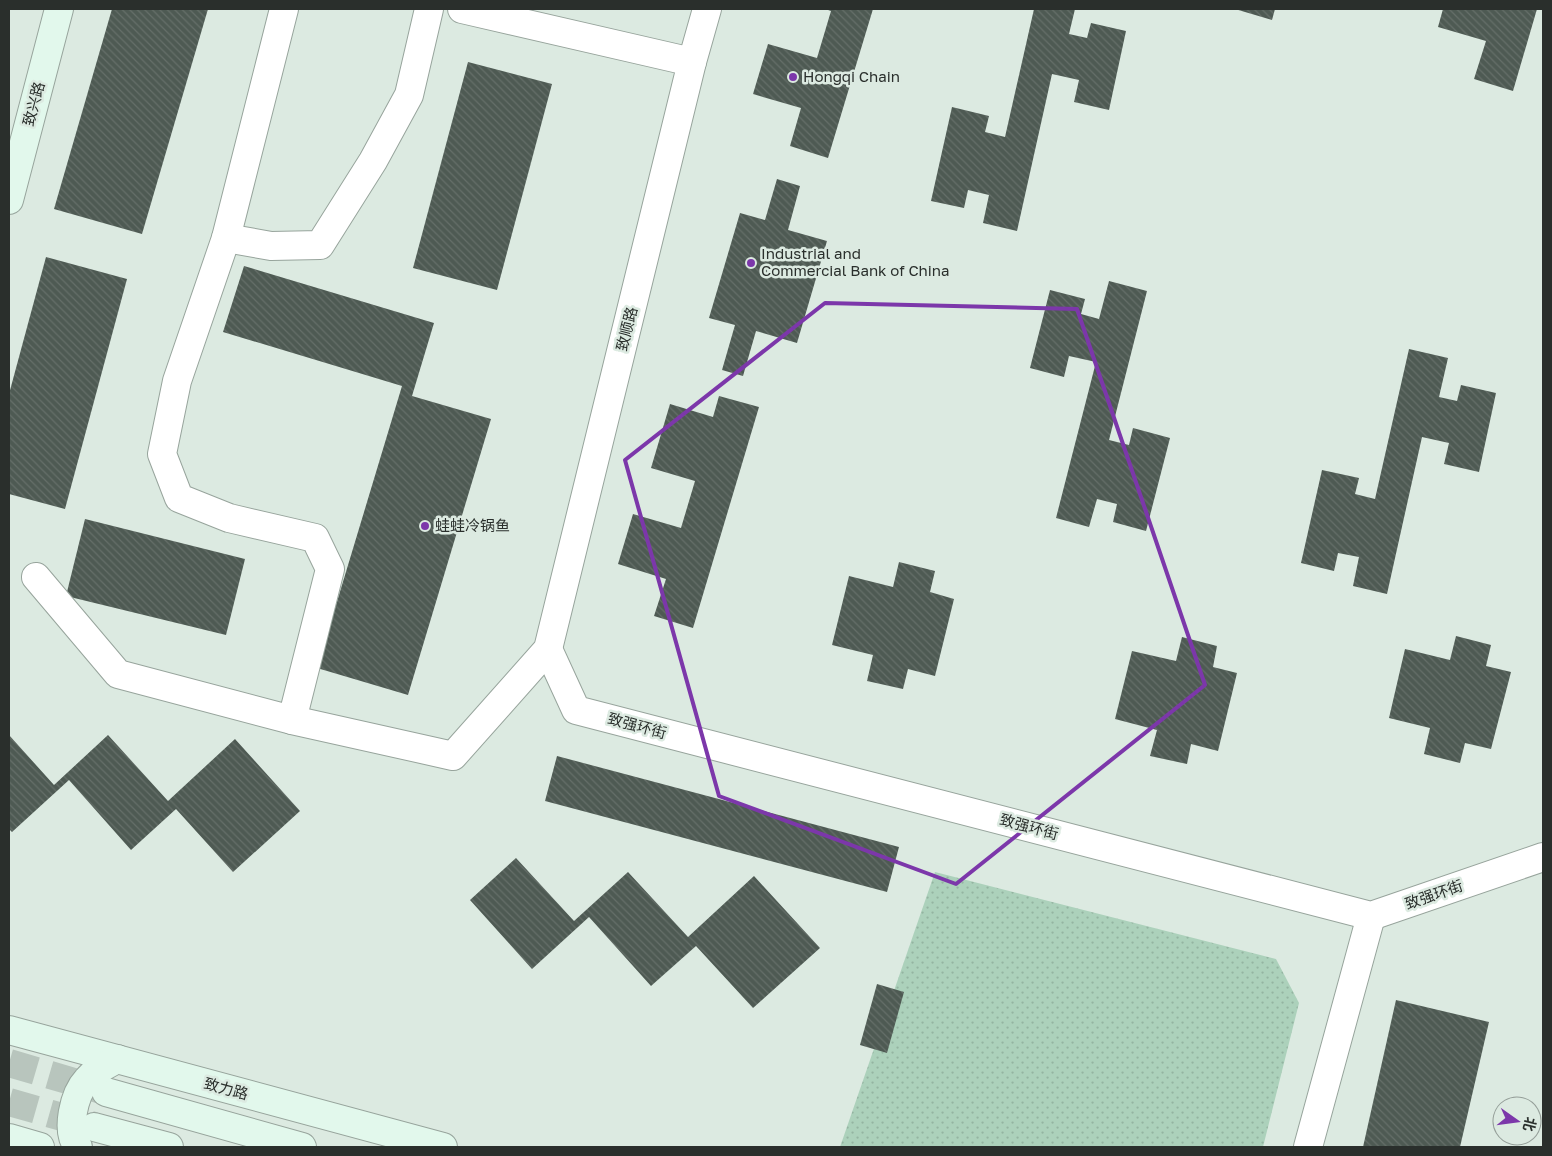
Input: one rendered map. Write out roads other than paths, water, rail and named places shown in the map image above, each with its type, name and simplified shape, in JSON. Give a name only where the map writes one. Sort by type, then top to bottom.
[{"type":"street","name":"致兴路","points":[[9,200],[59,9]]},
{"type":"street","points":[[284,9],[226,238],[177,382],[162,454],[179,498],[228,518],[315,538],[319,546],[330,569],[292,720]]},
{"type":"street","points":[[226,238],[271,246],[320,245],[373,161],[409,95],[429,9]]},
{"type":"street","points":[[462,9],[692,62]]},
{"type":"street","name":"致顺路","points":[[548,649],[692,62],[707,9]]},
{"type":"street","points":[[36,577],[118,674],[292,720],[453,756],[548,649]]},
{"type":"street","name":"致强环街","points":[[548,649],[576,710],[1371,916],[1543,857]]},
{"type":"street","points":[[1308,1147],[1371,916]]},
{"type":"street","name":"致力路","points":[[9,1030],[443,1147]]},
{"type":"street","points":[[117,1060],[98,1069],[86,1081],[75,1103],[71,1128],[75,1144],[86,1137],[169,1147]]},
{"type":"street","points":[[106,1092],[302,1147]]},
{"type":"street","points":[[9,1138],[40,1147]]},
{"type":"tunnel","points":[[9,1063],[105,1091]]},
{"type":"tunnel","points":[[9,1102],[94,1126]]},
{"type":"place","name":"Hongqi Chain","points":[[793,77]]},
{"type":"place","name":"Industrial and Commercial Bank of China","points":[[751,263]]},
{"type":"place","name":"蛙蛙冷锅鱼","points":[[425,526]]}]
